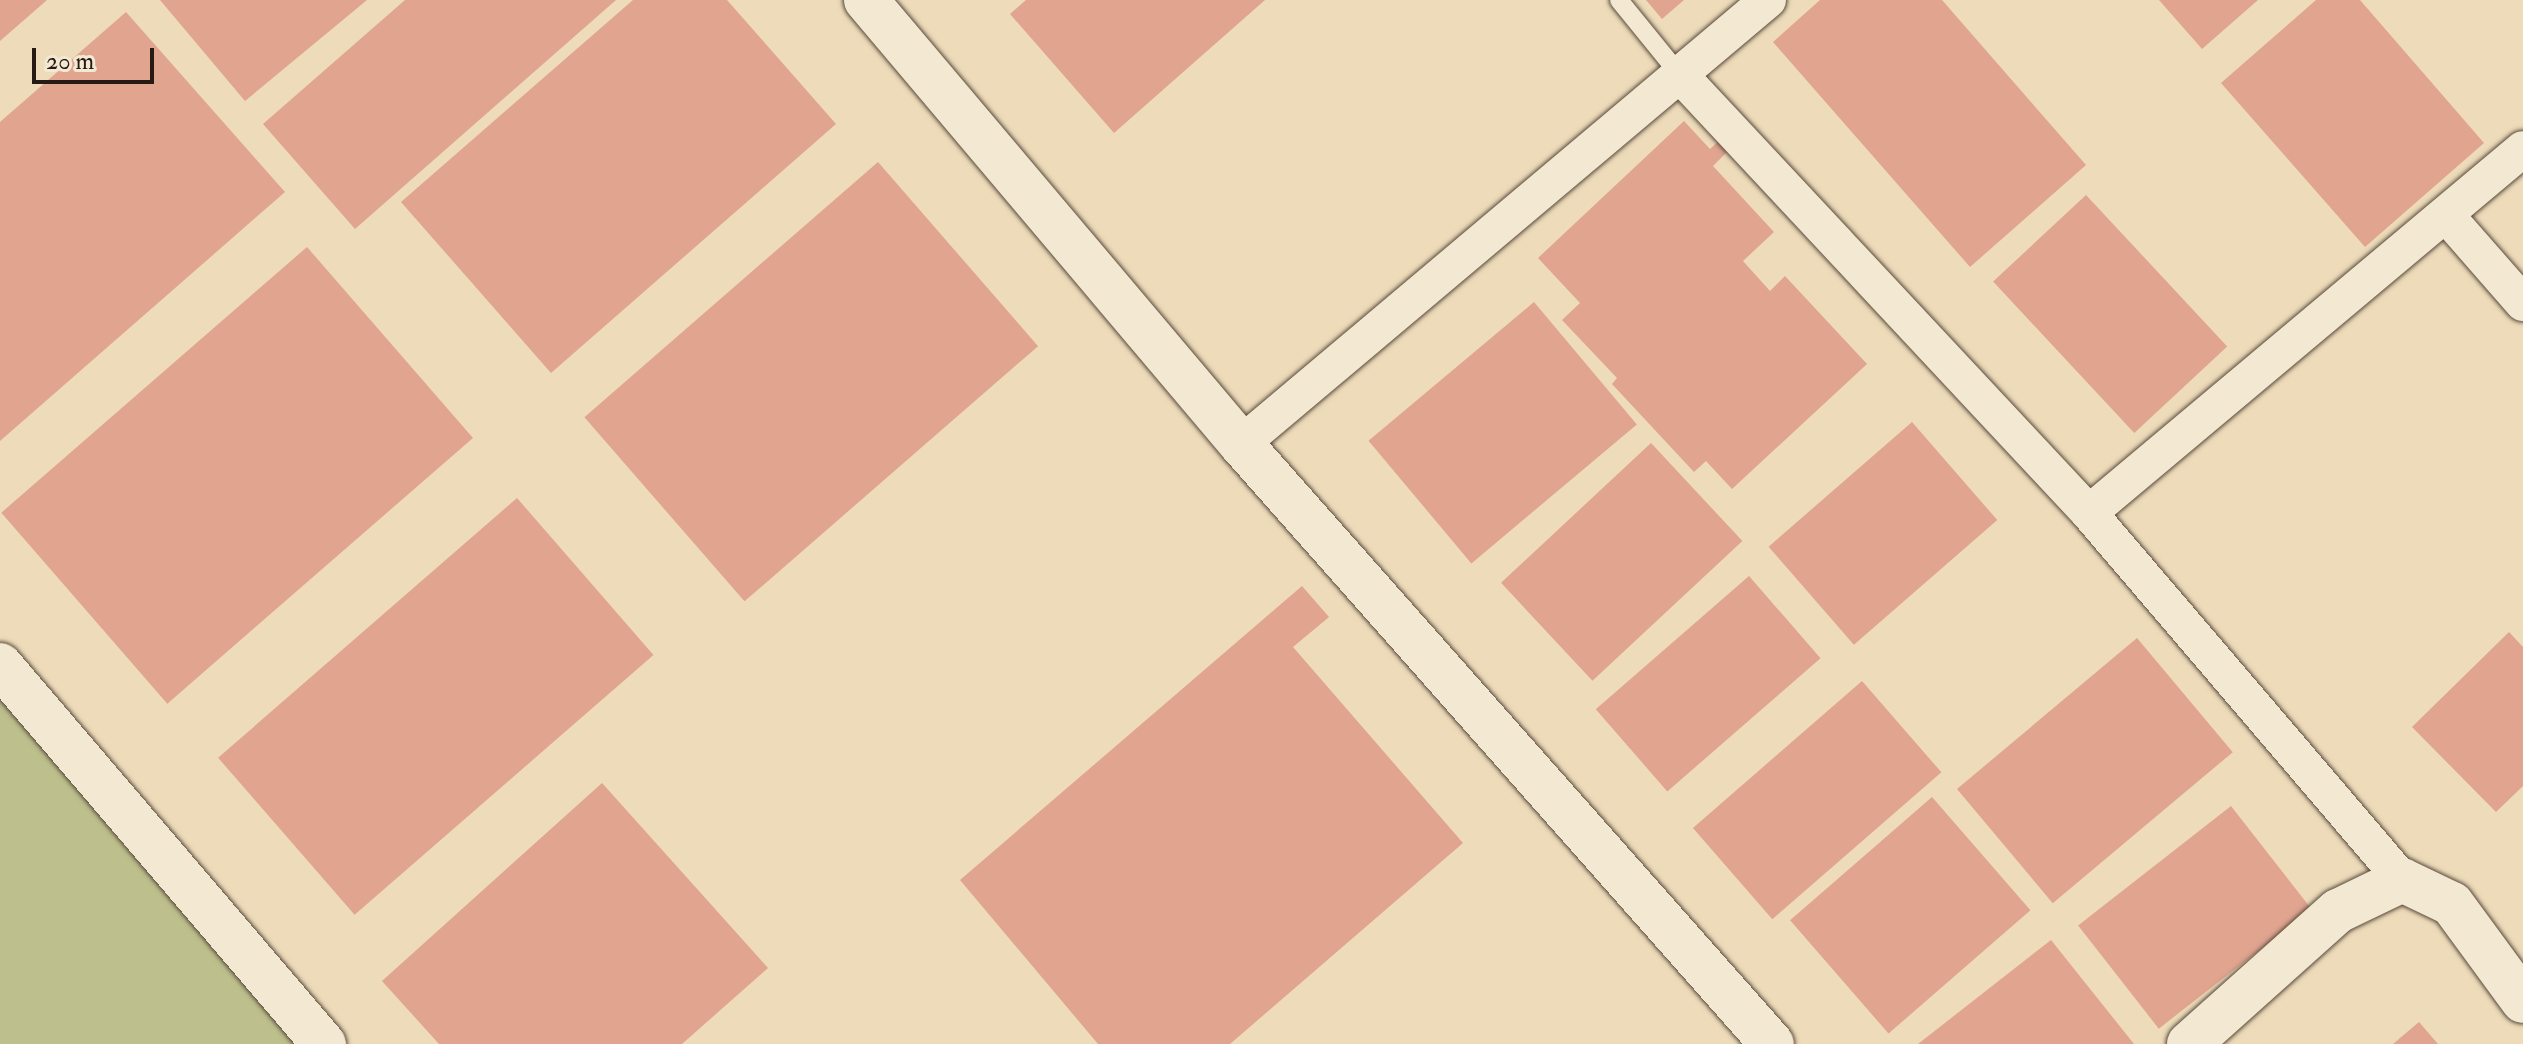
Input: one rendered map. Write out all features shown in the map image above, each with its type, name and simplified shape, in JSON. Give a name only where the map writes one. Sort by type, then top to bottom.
[{"type":"street","points":[[866,0],[1241,444],[1772,1044]]},
{"type":"street","points":[[1241,444],[1768,0]]},
{"type":"street","points":[[1680,75],[2089,513],[2402,880],[2452,904],[2523,1001]]},
{"type":"street","points":[[2089,513],[2523,149]]},
{"type":"street","points":[[2446,215],[2523,303]]},
{"type":"street","points":[[0,665],[324,1044]]},
{"type":"street","points":[[2189,1044],[2338,911],[2402,880]]},
{"type":"lane","points":[[1619,0],[1680,75]]},
{"type":"green space","points":[[0,665],[324,1044],[0,1044]]},
{"type":"building","points":[[0,0],[47,0],[0,41]]},
{"type":"building","points":[[160,0],[367,0],[245,101]]},
{"type":"building","points":[[405,0],[616,0],[355,229],[263,124]]},
{"type":"building","points":[[633,0],[727,0],[836,124],[551,373],[401,202]]},
{"type":"building","points":[[1026,0],[1265,0],[1114,133],[1010,14]]},
{"type":"building","points":[[1646,0],[1684,0],[1662,19]]},
{"type":"building","points":[[1820,0],[1942,0],[2086,165],[1970,267],[1773,42]]},
{"type":"building","points":[[2159,0],[2258,0],[2202,49]]},
{"type":"building","points":[[2316,0],[2360,0],[2484,143],[2365,247],[2221,83]]},
{"type":"building","points":[[126,12],[285,192],[0,441],[0,122]]},
{"type":"building","points":[[1684,121],[1710,149],[1724,136],[1733,146],[1713,166],[1774,232],[1743,261],[1770,291],[1785,276],[1867,364],[1732,489],[1706,461],[1694,472],[1612,384],[1617,378],[1562,320],[1580,303],[1538,258]]},
{"type":"building","points":[[878,162],[1038,346],[744,601],[584,417]]},
{"type":"building","points":[[2086,195],[2227,346],[2134,433],[1993,282]]},
{"type":"building","points":[[307,247],[473,438],[167,704],[1,513]]},
{"type":"building","points":[[1534,302],[1637,425],[1471,563],[1369,441]]},
{"type":"building","points":[[1912,422],[1997,520],[1854,645],[1769,547]]},
{"type":"building","points":[[1651,443],[1742,541],[1592,681],[1501,583]]},
{"type":"building","points":[[517,498],[653,655],[355,915],[218,758]]},
{"type":"building","points":[[1749,576],[1821,658],[1667,791],[1596,709]]},
{"type":"building","points":[[1302,586],[1329,617],[1293,647],[1463,843],[1230,1044],[1098,1044],[960,880]]},
{"type":"building","points":[[2509,632],[2523,647],[2523,786],[2496,812],[2412,727]]},
{"type":"building","points":[[2137,638],[2233,752],[2053,903],[1957,789]]},
{"type":"building","points":[[1862,681],[1941,772],[1772,919],[1693,828]]},
{"type":"building","points":[[602,783],[768,968],[682,1044],[439,1044],[382,981]]},
{"type":"building","points":[[1932,797],[2030,910],[1889,1034],[1790,920]]},
{"type":"building","points":[[2231,806],[2312,909],[2159,1029],[2078,925]]},
{"type":"building","points":[[2051,940],[2134,1044],[1918,1044]]},
{"type":"building","points":[[2419,1022],[2438,1044],[2393,1044]]}]
